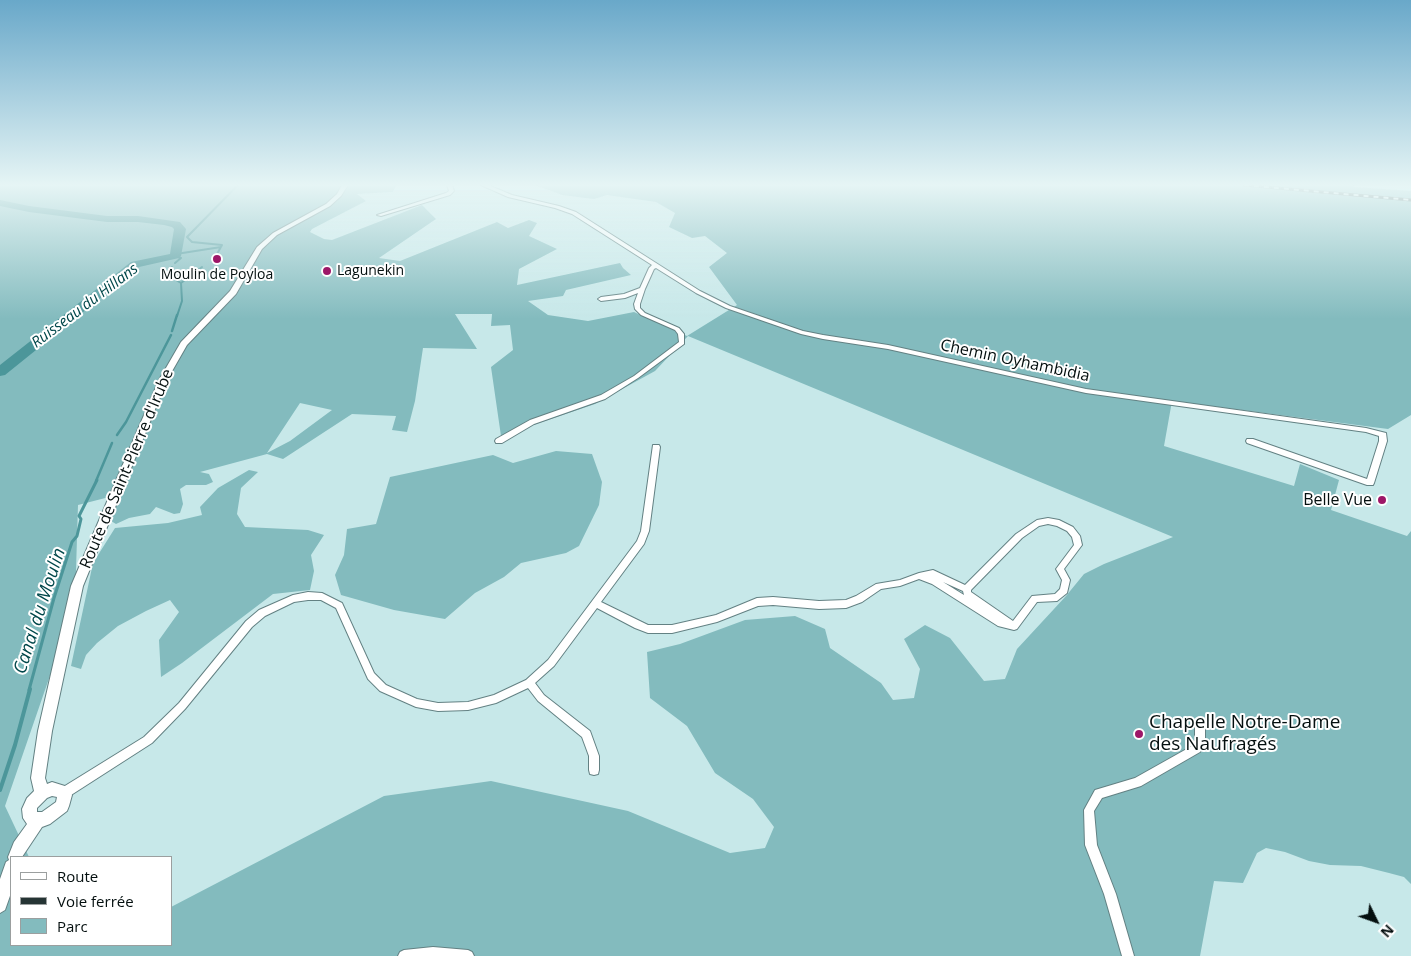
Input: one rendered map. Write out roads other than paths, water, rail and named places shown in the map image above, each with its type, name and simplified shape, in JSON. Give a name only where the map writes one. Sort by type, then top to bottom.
[{"type":"street","name":"Route de Saint-Pierre d'Irube","points":[[42,793],[38,778],[45,732],[78,586],[138,434],[184,344],[234,292],[259,248],[283,230]]},
{"type":"street","name":"Chemin Oyhambidia","points":[[599,230],[698,292],[728,307],[823,337],[888,347],[1086,392],[1366,430],[1383,435],[1370,483],[1250,441]]},
{"type":"street","points":[[499,441],[532,422],[603,397],[636,378],[682,344],[681,334],[677,329],[643,314],[638,308],[637,304],[642,289],[652,268],[655,266]]},
{"type":"street","points":[[601,300],[625,296],[642,289]]},
{"type":"street","points":[[64,793],[126,755],[164,726],[248,624],[262,613],[293,599],[308,596],[322,597],[339,606],[371,676],[384,688],[416,703],[438,707],[468,706],[496,699],[529,683],[551,663],[633,555],[645,531],[656,447]]},
{"type":"street","points":[[966,589],[1020,536],[1037,523],[1048,521],[1059,523],[1070,529],[1076,536],[1078,545],[1060,569],[1066,580],[1064,591],[1057,597],[1035,599],[1014,626]]},
{"type":"street","points":[[596,604],[648,629],[672,629],[717,618],[757,602],[772,601],[819,605],[846,604],[859,599],[879,586],[900,583],[933,573],[966,589],[968,594],[1014,626]]},
{"type":"street","points":[[919,576],[935,581],[1001,623],[1014,626]]},
{"type":"street","points":[[529,683],[541,698],[586,734],[594,756],[594,770]]},
{"type":"street","points":[[1128,956],[1110,894],[1091,845],[1089,810],[1099,794],[1137,782],[1196,749],[1200,745],[1200,726]]},
{"type":"street","points":[[60,789],[64,793],[64,800],[57,811],[45,819],[30,818],[29,808],[42,793],[60,789]]},
{"type":"street","points":[[15,856],[19,847],[38,820]]},
{"type":"street","points":[[0,904],[10,870]]},
{"type":"street","points":[[404,956],[433,953],[468,956]]},
{"type":"waterway","name":"Ruisseau du Hillans","points":[[0,372],[135,264],[175,256],[180,230]]},
{"type":"waterway","name":"Canal du Moulin","points":[[194,230],[187,237],[192,242],[222,245],[221,247]]},
{"type":"waterway","points":[[176,254],[221,247]]},
{"type":"waterway","name":"Canal du Moulin","points":[[217,254],[221,247]]},
{"type":"waterway","points":[[175,256],[181,258],[175,263]]},
{"type":"waterway","points":[[172,267],[176,280],[181,283]]},
{"type":"waterway","name":"Canal du Moulin","points":[[181,283],[202,267]]},
{"type":"waterway","name":"Canal du Moulin","points":[[177,316],[182,301],[181,283]]},
{"type":"waterway","name":"Canal du Moulin","points":[[172,331],[177,315]]},
{"type":"waterway","name":"Canal du Moulin","points":[[117,435],[126,422],[171,335]]},
{"type":"waterway","name":"Canal du Moulin","points":[[96,481],[112,443]]},
{"type":"waterway","name":"Canal du Moulin","points":[[29,690],[54,598],[72,542],[77,536],[81,519],[79,516],[97,480]]},
{"type":"waterway","name":"Canal du Moulin","points":[[0,790],[15,745],[30,689]]},
{"type":"place","name":"Moulin de Poyloa","points":[[217,259]]},
{"type":"place","name":"Lagunekin","points":[[327,271]]},
{"type":"place","name":"Belle Vue","points":[[1382,500]]},
{"type":"place","name":"Chapelle Notre-Dame des Naufragés","points":[[1139,734]]}]
